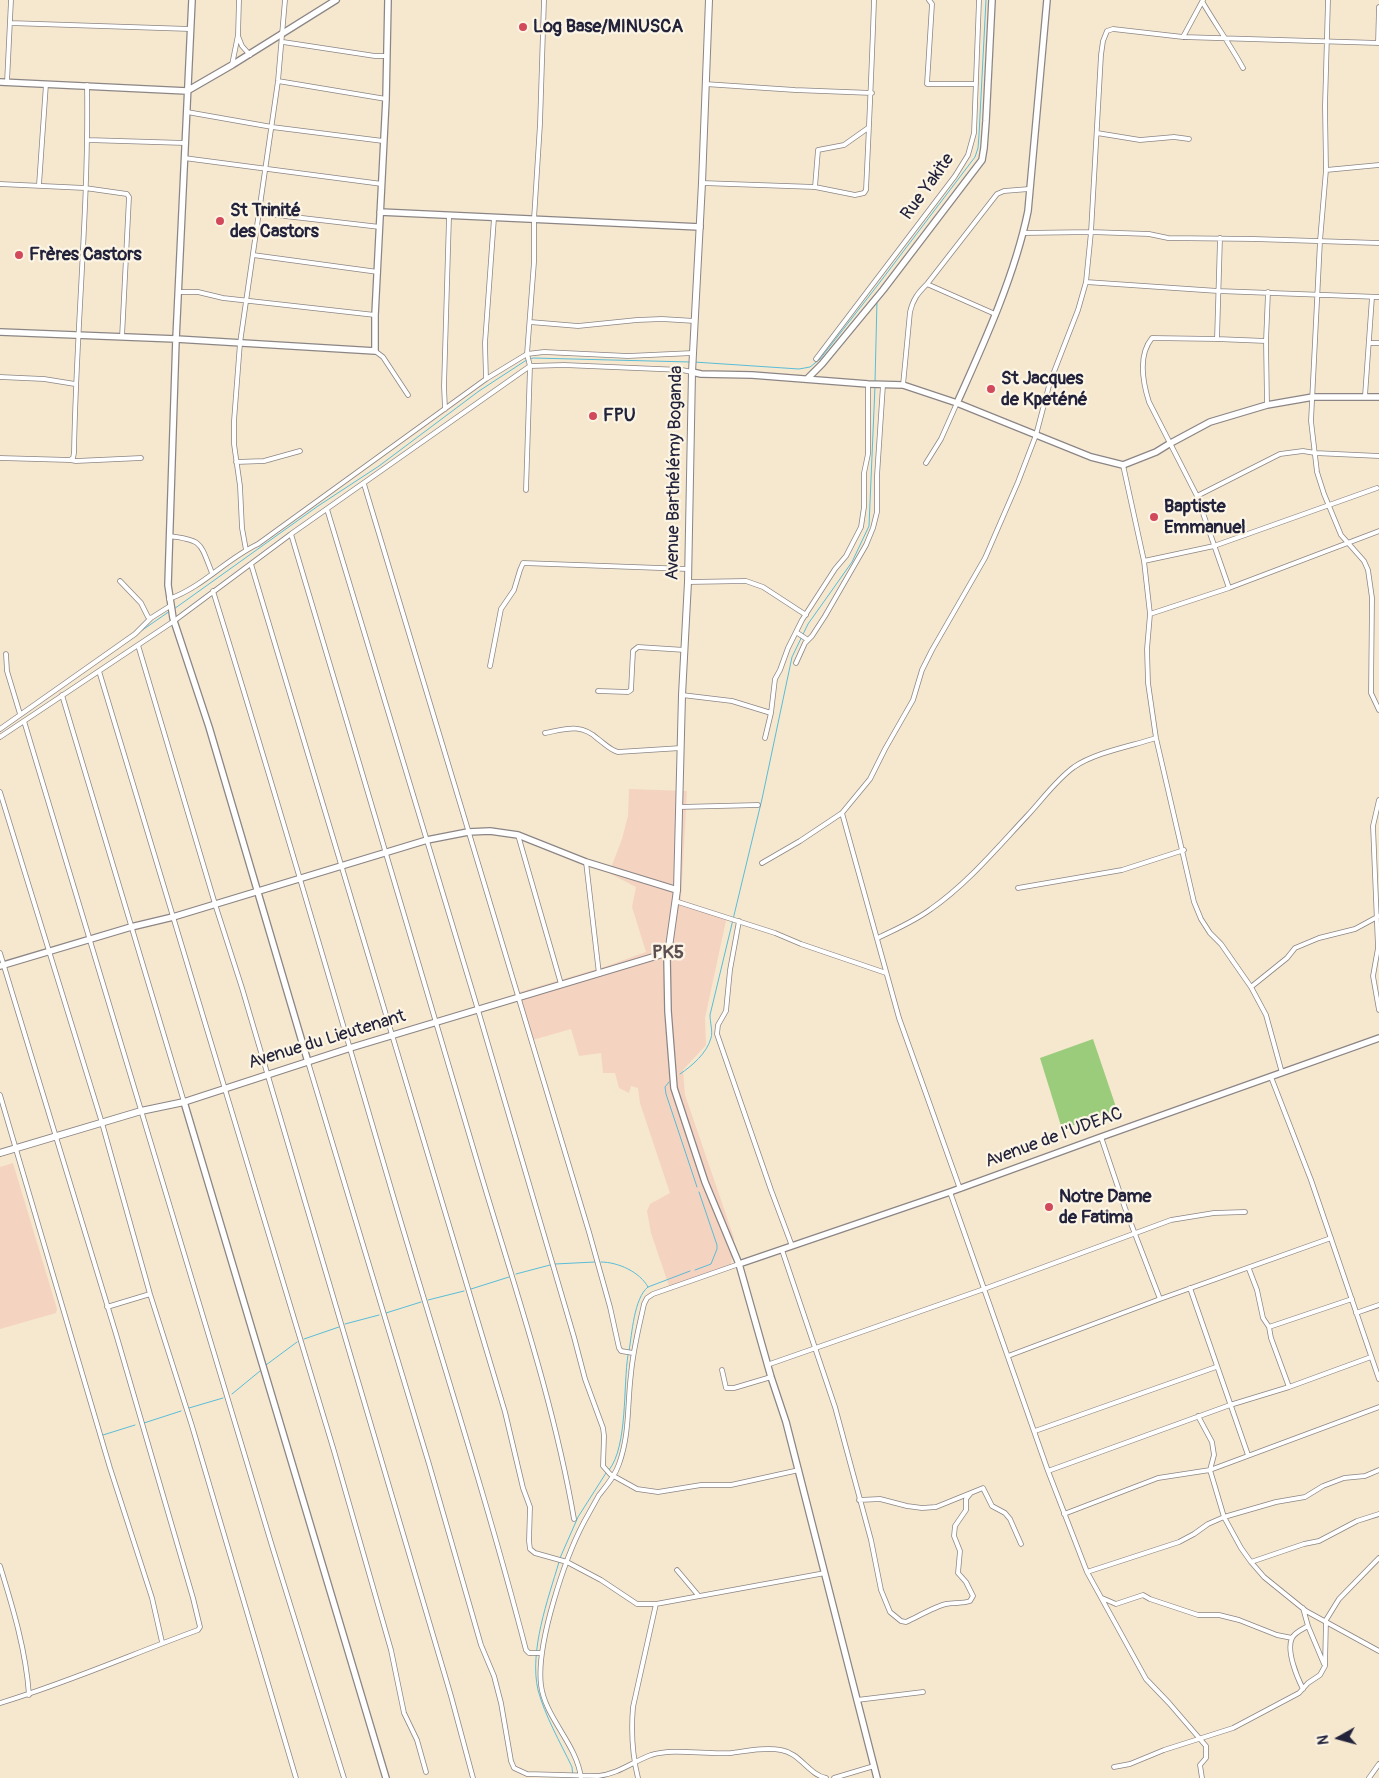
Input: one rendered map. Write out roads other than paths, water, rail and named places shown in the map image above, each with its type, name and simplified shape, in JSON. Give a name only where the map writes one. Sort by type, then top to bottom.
[{"type":"main road","name":"Avenue Barthélémy Boganda","points":[[665,956],[664,949],[669,947],[676,890],[682,694],[688,582],[692,370],[709,0]]},
{"type":"main road","name":"Avenue du Lieutenant","points":[[0,1153],[141,1111],[184,1102],[266,1074],[392,1035],[561,984],[665,956]]},
{"type":"street","points":[[7,82],[10,0]]},
{"type":"street","points":[[192,0],[167,568],[170,606],[209,727],[481,1646],[494,1676],[501,1703],[511,1761],[514,1768],[527,1774],[581,1777],[608,1775],[642,1759],[661,1753],[730,1753],[781,1750],[800,1759],[820,1777],[826,1778]]},
{"type":"street","points":[[232,66],[238,35],[239,0]]},
{"type":"street","points":[[246,550],[242,534],[240,486],[234,444],[234,421],[240,343],[248,300],[252,255],[272,127],[283,42],[285,0]]},
{"type":"street","points":[[0,82],[187,91],[250,55],[327,3],[336,0]]},
{"type":"street","points":[[375,351],[374,315],[378,272],[382,141],[386,99],[388,0]]},
{"type":"street","points":[[526,490],[530,366],[527,354],[540,124],[544,0]]},
{"type":"street","points":[[702,184],[815,187],[855,195],[864,193],[866,190],[868,128],[872,93],[874,0]]},
{"type":"street","points":[[929,0],[932,4],[927,84],[976,84]]},
{"type":"street","name":"Rue Yakite","points":[[816,359],[962,165],[968,154],[974,133],[979,0]]},
{"type":"street","points":[[808,378],[822,364],[883,290],[982,160],[986,121],[992,0]]},
{"type":"street","points":[[926,463],[949,424],[995,314],[1023,233],[1028,211],[1047,0]]},
{"type":"street","points":[[1328,0],[1326,42],[1326,170],[1320,241],[1311,421],[1317,472],[1340,535],[1364,561],[1368,570],[1372,598],[1371,693],[1379,710]]},
{"type":"street","points":[[1183,37],[1203,2],[1224,38],[1231,45],[1243,68]]},
{"type":"street","points":[[762,863],[842,813],[870,779],[884,749],[913,700],[922,670],[932,650],[985,558],[1018,482],[1036,435],[1050,382],[1078,310],[1086,282],[1098,133],[1102,41],[1107,31],[1113,29],[1183,37],[1378,43],[1379,7]]},
{"type":"street","points":[[10,23],[190,29]]},
{"type":"street","points":[[238,35],[242,46],[250,55]]},
{"type":"street","points":[[283,42],[375,56],[387,56]]},
{"type":"street","points":[[278,81],[386,99]]},
{"type":"street","points":[[40,185],[46,84]]},
{"type":"street","points":[[705,84],[872,93]]},
{"type":"street","points":[[70,460],[73,458],[74,453],[77,336],[88,140],[87,85]]},
{"type":"street","points":[[187,112],[272,127],[382,141]]},
{"type":"street","points":[[815,187],[818,150],[844,145],[868,128]]},
{"type":"street","points":[[1098,133],[1140,140],[1174,137],[1188,139]]},
{"type":"street","points":[[88,140],[185,143]]},
{"type":"street","points":[[184,158],[382,184]]},
{"type":"street","points":[[1326,170],[1379,165]]},
{"type":"street","points":[[0,184],[85,188],[127,194],[129,197],[122,337]]},
{"type":"street","points":[[903,385],[912,302],[917,294],[997,194],[1004,190],[1030,189]]},
{"type":"street","points":[[380,212],[449,217],[700,227]]},
{"type":"street","points":[[259,213],[380,226]]},
{"type":"street","points":[[445,410],[449,217]]},
{"type":"street","points":[[486,379],[485,342],[494,218]]},
{"type":"street","points":[[1023,233],[1091,232],[1149,234],[1168,238],[1379,243]]},
{"type":"street","points":[[1217,339],[1220,238]]},
{"type":"street","points":[[252,255],[378,272]]},
{"type":"street","points":[[1086,282],[1218,291],[1379,297]]},
{"type":"street","points":[[926,284],[995,314]]},
{"type":"street","points":[[178,292],[198,292],[374,315]]},
{"type":"street","points":[[1267,404],[1266,341],[1268,292]]},
{"type":"street","points":[[1365,396],[1372,297]]},
{"type":"street","points":[[530,322],[578,326],[638,320],[695,321]]},
{"type":"street","points":[[0,332],[176,339],[375,351],[383,357],[408,395]]},
{"type":"street","points":[[1229,588],[1197,496],[1149,402],[1143,367],[1148,344],[1152,338],[1266,341]]},
{"type":"street","points":[[1369,343],[1379,344]]},
{"type":"street","points":[[169,599],[193,589],[212,573],[258,544],[486,379],[527,354],[544,352],[628,356],[693,355]]},
{"type":"street","points":[[0,737],[138,645],[291,534],[530,366],[564,365],[692,370],[701,374],[808,378],[869,384],[903,385],[957,403],[1091,457],[1123,465],[1156,452],[1210,422],[1267,404],[1313,396],[1379,397]]},
{"type":"street","points":[[0,377],[44,379],[75,384]]},
{"type":"street","points":[[765,738],[771,713],[775,679],[796,632],[846,556],[861,527],[864,507],[864,473],[868,454],[869,384]]},
{"type":"street","points":[[796,663],[805,644],[825,616],[857,561],[873,528],[877,512],[881,384]]},
{"type":"street","points":[[236,462],[264,460],[300,451]]},
{"type":"street","points":[[1197,496],[1280,454],[1302,451],[1379,456]]},
{"type":"street","points":[[0,458],[76,461],[141,458]]},
{"type":"street","points":[[1123,465],[1144,561],[1150,614],[1147,649],[1148,683],[1156,738],[1184,850],[1194,902],[1201,919],[1251,987],[1266,1015],[1282,1073]]},
{"type":"street","points":[[364,484],[589,1232],[610,1307],[619,1348],[622,1351],[630,1352]]},
{"type":"street","points":[[1144,561],[1214,546],[1377,488]]},
{"type":"street","points":[[327,509],[478,1010],[580,1361],[603,1428],[603,1466],[612,1475],[637,1489],[658,1492],[701,1485],[731,1484],[799,1470]]},
{"type":"street","points":[[1150,614],[1229,588],[1379,531]]},
{"type":"street","points":[[291,534],[528,1328],[560,1448],[574,1519]]},
{"type":"street","points":[[169,536],[193,540],[198,543],[212,573]]},
{"type":"street","points":[[490,666],[501,609],[514,590],[523,563],[688,569]]},
{"type":"street","points":[[251,564],[505,1412],[523,1488],[530,1507],[530,1549],[536,1553],[567,1562],[601,1580],[636,1604],[656,1604],[825,1573]]},
{"type":"street","points":[[120,580],[141,603],[148,617],[151,618]]},
{"type":"street","points":[[688,582],[746,581],[763,587],[806,615]]},
{"type":"street","points":[[213,591],[473,1458],[526,1650],[529,1654],[542,1653]]},
{"type":"street","points":[[0,729],[135,634],[151,618],[170,606]]},
{"type":"street","points":[[796,632],[808,640]]},
{"type":"street","points":[[138,645],[425,1606],[473,1778]]},
{"type":"street","points":[[598,692],[628,692],[631,690],[633,651],[635,648],[684,650]]},
{"type":"street","points":[[6,654],[7,670],[20,714]]},
{"type":"street","points":[[99,671],[376,1594],[391,1650],[404,1713],[417,1740],[426,1772]]},
{"type":"street","points":[[682,694],[732,701],[771,713]]},
{"type":"street","points":[[62,695],[386,1778]]},
{"type":"street","points":[[24,721],[344,1778]]},
{"type":"street","points":[[545,733],[572,728],[583,729],[590,732],[612,751],[618,752],[681,748]]},
{"type":"street","points":[[878,938],[904,926],[945,898],[976,870],[1074,767],[1103,754],[1156,738]]},
{"type":"street","points":[[0,792],[102,1123],[150,1294],[192,1426],[296,1778]]},
{"type":"street","points":[[1379,800],[1373,826],[1378,948],[1373,976],[1379,1010]]},
{"type":"street","points":[[679,807],[758,805]]},
{"type":"street","points":[[842,813],[899,1018],[960,1189]]},
{"type":"street","points":[[2,966],[131,927],[173,917],[427,840],[468,832],[490,831],[518,835],[586,862],[676,890]]},
{"type":"street","points":[[518,835],[561,984]]},
{"type":"street","points":[[1018,888],[1122,870],[1184,850]]},
{"type":"street","points":[[586,862],[599,974]]},
{"type":"street","points":[[675,901],[886,973]]},
{"type":"street","points":[[1251,987],[1287,958],[1295,948],[1319,938],[1354,929],[1377,917]]},
{"type":"street","points":[[738,921],[726,1011],[718,1025],[717,1034],[792,1246]]},
{"type":"street","points":[[0,953],[2,966],[56,1136],[191,1589],[200,1627],[198,1630],[162,1642],[29,1695],[0,1703]]},
{"type":"street","points":[[665,956],[674,1088],[705,1182],[739,1264],[799,1470],[877,1778]]},
{"type":"street","name":"Avenue de I'UDEAC","points":[[739,1264],[960,1189],[1379,1038]]},
{"type":"street","points":[[1271,1078],[1311,1180],[1379,1380]]},
{"type":"street","points":[[0,1095],[110,1468],[152,1598],[162,1642]]},
{"type":"street","points":[[1101,1137],[1160,1299]]},
{"type":"street","points":[[950,1192],[1048,1471],[1086,1572],[1146,1680],[1206,1746],[1206,1758],[1200,1765],[1202,1778]]},
{"type":"street","points":[[768,1365],[984,1289],[1171,1220],[1214,1213],[1245,1212]]},
{"type":"street","points":[[1008,1356],[1331,1238]]},
{"type":"street","points":[[782,1250],[835,1407],[871,1540],[881,1590],[890,1612],[901,1621],[906,1622],[944,1604],[961,1604],[970,1601],[973,1596],[966,1582],[958,1573],[960,1551],[954,1536],[955,1526],[966,1510],[966,1499],[970,1494]]},
{"type":"street","points":[[581,1777],[568,1741],[546,1701],[541,1685],[542,1653],[553,1604],[567,1562],[583,1524],[619,1465],[627,1436],[630,1352],[644,1304],[647,1298],[676,1285],[739,1264]]},
{"type":"street","points":[[1249,1269],[1257,1290],[1263,1318],[1269,1327],[1271,1338],[1289,1386]]},
{"type":"street","points":[[1190,1288],[1248,1455]]},
{"type":"street","points":[[107,1307],[150,1294]]},
{"type":"street","points":[[1269,1327],[1352,1299]]},
{"type":"street","points":[[1356,1313],[1379,1305]]},
{"type":"street","points":[[1048,1471],[1198,1416],[1371,1357]]},
{"type":"street","points":[[1035,1431],[1216,1367]]},
{"type":"street","points":[[722,1370],[726,1388],[743,1386],[771,1376]]},
{"type":"street","points":[[1064,1514],[1158,1478],[1210,1470],[1379,1407]]},
{"type":"street","points":[[1198,1416],[1212,1442],[1214,1455],[1210,1470],[1224,1517],[1251,1562],[1264,1577],[1303,1608],[1379,1651]]},
{"type":"street","points":[[1086,1572],[1179,1542],[1208,1524],[1224,1517],[1276,1502],[1305,1497],[1323,1486],[1344,1478],[1365,1476],[1379,1470]]},
{"type":"street","points":[[859,1500],[880,1499],[922,1508],[936,1507],[983,1488],[992,1506],[1006,1513],[1010,1518],[1021,1544]]},
{"type":"street","points":[[1251,1562],[1304,1544],[1319,1541],[1358,1521],[1379,1514]]},
{"type":"street","points":[[1114,1766],[1130,1764],[1164,1750],[1218,1734],[1249,1720],[1299,1693],[1320,1674],[1325,1666],[1326,1620],[1339,1599],[1379,1558]]},
{"type":"street","points":[[0,1566],[22,1646],[28,1674],[29,1695]]},
{"type":"street","points":[[677,1570],[698,1596]]},
{"type":"street","points":[[1102,1598],[1116,1604],[1143,1595],[1198,1615],[1219,1615],[1239,1620],[1277,1635],[1292,1638]]},
{"type":"street","points":[[638,1778],[634,1764],[631,1736],[633,1707],[656,1604]]},
{"type":"street","points":[[1303,1608],[1308,1626],[1325,1666]]},
{"type":"street","points":[[1303,1689],[1291,1657],[1292,1638],[1308,1626]]},
{"type":"street","points":[[857,1700],[924,1692]]},
{"type":"street","points":[[1369,1778],[1379,1764]]},
{"type":"street","points":[[834,1778],[874,1766]]},
{"type":"waterway","points":[[694,362],[799,369],[810,367],[820,359],[975,157],[979,135],[986,0]]},
{"type":"waterway","points":[[875,382],[877,301]]},
{"type":"waterway","points":[[174,609],[318,506],[379,466],[479,391],[525,361],[533,358],[690,362]]},
{"type":"waterway","points":[[680,1074],[703,1054],[711,1038],[710,1015],[762,799],[792,657],[808,624],[852,562],[869,526],[875,386]]},
{"type":"waterway","points":[[138,633],[170,611]]},
{"type":"waterway","points":[[669,1082],[665,1087],[666,1094],[697,1187]]},
{"type":"waterway","points":[[695,1270],[711,1264],[717,1249],[699,1192]]},
{"type":"waterway","points":[[555,1264],[595,1262]]},
{"type":"waterway","points":[[601,1262],[608,1262],[634,1272],[648,1287]]},
{"type":"waterway","points":[[516,1274],[550,1265]]},
{"type":"waterway","points":[[629,1351],[634,1317],[643,1292],[648,1287],[690,1271]]},
{"type":"waterway","points":[[471,1289],[509,1277]]},
{"type":"waterway","points":[[428,1300],[464,1291]]},
{"type":"waterway","points":[[386,1313],[421,1302]]},
{"type":"waterway","points":[[345,1324],[379,1315]]},
{"type":"waterway","points":[[304,1339],[339,1327]]},
{"type":"waterway","points":[[266,1365],[297,1342]]},
{"type":"waterway","points":[[609,1470],[615,1459],[622,1431],[628,1355]]},
{"type":"waterway","points":[[232,1394],[260,1371]]},
{"type":"waterway","points":[[189,1408],[223,1398]]},
{"type":"waterway","points":[[144,1423],[181,1411]]},
{"type":"waterway","points":[[103,1435],[135,1425]]},
{"type":"waterway","points":[[560,1558],[578,1517],[606,1473]]},
{"type":"waterway","points":[[559,1562],[541,1625],[536,1659],[536,1675],[541,1700],[572,1767],[573,1778]]},
{"type":"place","name":"Log Base/MINUSCA","points":[[523,27]]},
{"type":"place","name":"St Trinité des Castors","points":[[220,221]]},
{"type":"place","name":"Frères Castors","points":[[19,255]]},
{"type":"place","name":"St Jacques de Kpeténé","points":[[991,389]]},
{"type":"place","name":"FPU","points":[[593,416]]},
{"type":"place","name":"Baptiste Emmanuel","points":[[1154,517]]},
{"type":"place","name":"Notre Dame de Fatima","points":[[1049,1207]]},
{"type":"district","name":"PK5","points":[[668,953]]}]
